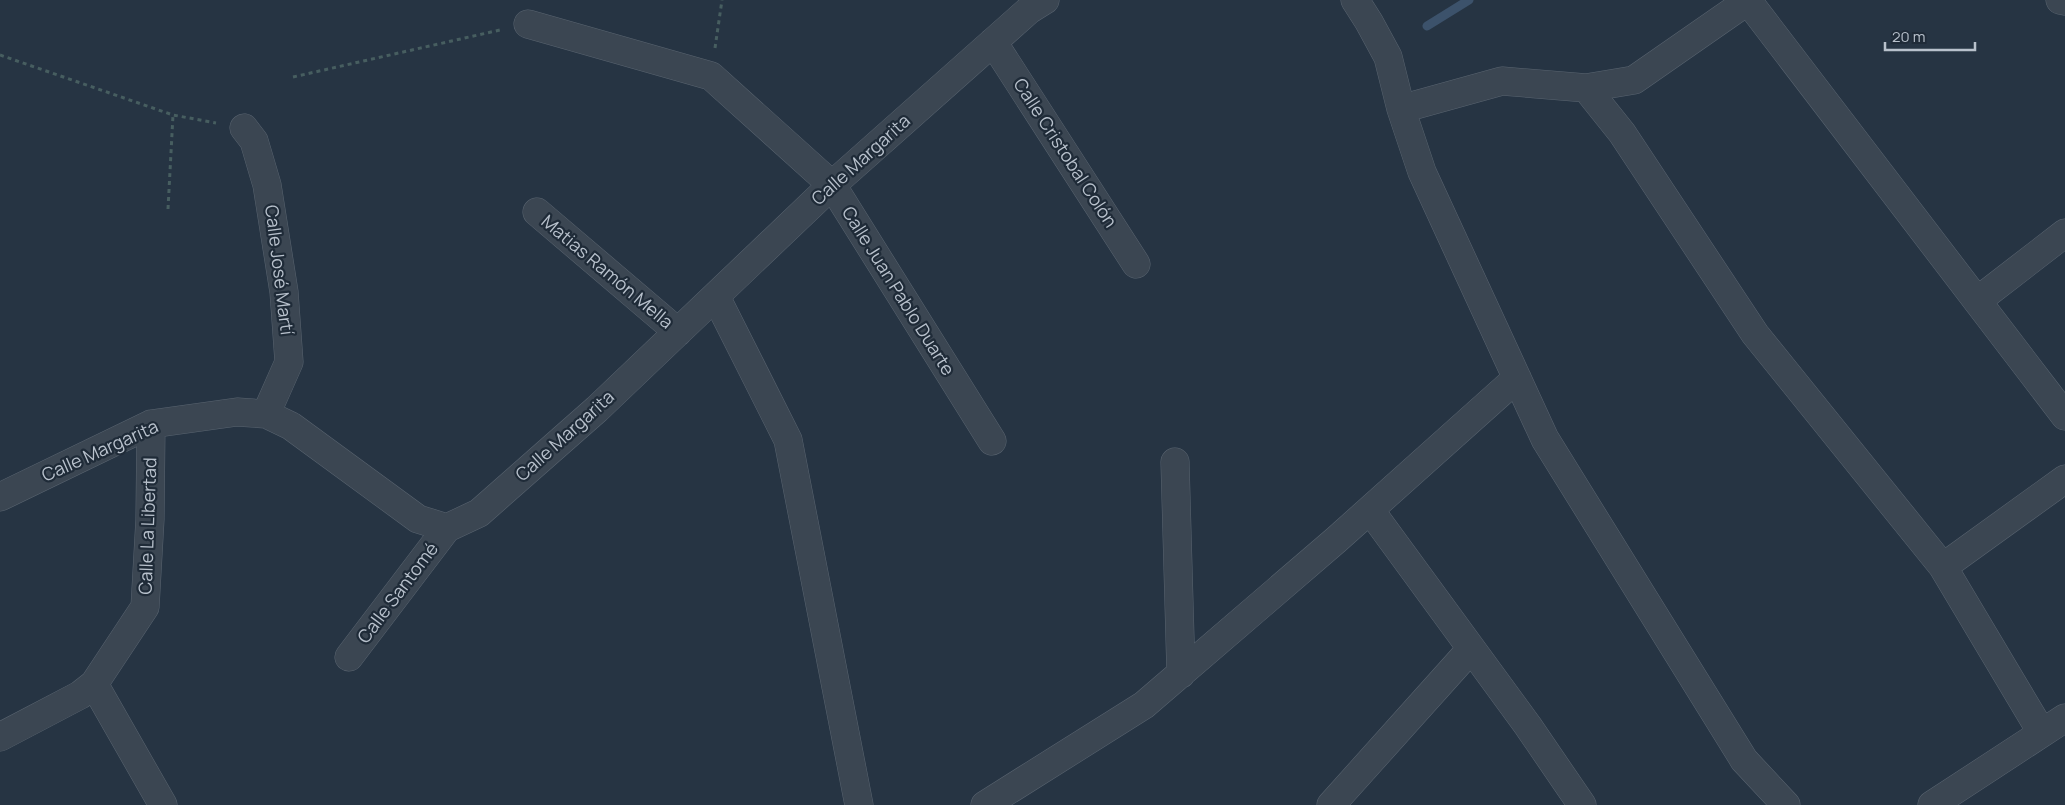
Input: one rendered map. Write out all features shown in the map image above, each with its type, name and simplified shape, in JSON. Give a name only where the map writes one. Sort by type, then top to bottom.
[{"type":"street","name":"Calle Margarita","points":[[0,497],[151,424],[237,412],[266,414],[291,426],[418,519],[447,528],[479,513],[597,409],[832,185],[1029,10],[1046,0]]},
{"type":"street","points":[[1355,0],[1370,22],[1388,57],[1401,109],[1422,172],[1545,439],[1744,760],[1786,805]]},
{"type":"street","points":[[1401,109],[1502,81],[1586,88],[1634,80],[1748,0],[2065,416]]},
{"type":"street","points":[[2060,0],[2065,1]]},
{"type":"street","name":"Calle Juan Pablo Duarte","points":[[528,24],[711,76],[832,185],[992,441]]},
{"type":"street","name":"Calle Cristobal Colón","points":[[993,42],[1136,264]]},
{"type":"street","points":[[1586,88],[1622,133],[1755,334],[1943,568],[2042,733]]},
{"type":"street","name":"Calle José Martí","points":[[244,128],[254,141],[267,185],[285,301],[289,362],[266,414]]},
{"type":"street","name":"Matias Ramón Mella","points":[[537,212],[678,332]]},
{"type":"street","points":[[1977,301],[2065,233]]},
{"type":"street","points":[[716,296],[788,440],[859,805]]},
{"type":"street","points":[[985,805],[1144,705],[1370,510],[1517,378]]},
{"type":"street","name":"Calle La Libertad","points":[[0,737],[80,695],[94,684],[145,607],[150,519],[151,424]]},
{"type":"street","points":[[1175,462],[1180,674]]},
{"type":"street","points":[[1943,568],[2065,479]]},
{"type":"street","points":[[1370,510],[1528,726],[1582,805]]},
{"type":"street","name":"Calle Santomé","points":[[349,657],[447,528]]},
{"type":"street","points":[[1331,805],[1471,648]]},
{"type":"street","points":[[94,684],[163,805]]},
{"type":"street","points":[[1932,805],[2065,718]]},
{"type":"path","points":[[711,76],[722,0]]},
{"type":"path","points":[[293,78],[528,24]]},
{"type":"path","points":[[0,55],[173,115],[244,128]]},
{"type":"path","points":[[168,210],[173,115]]},
{"type":"waterway","points":[[1427,26],[1469,0]]}]
